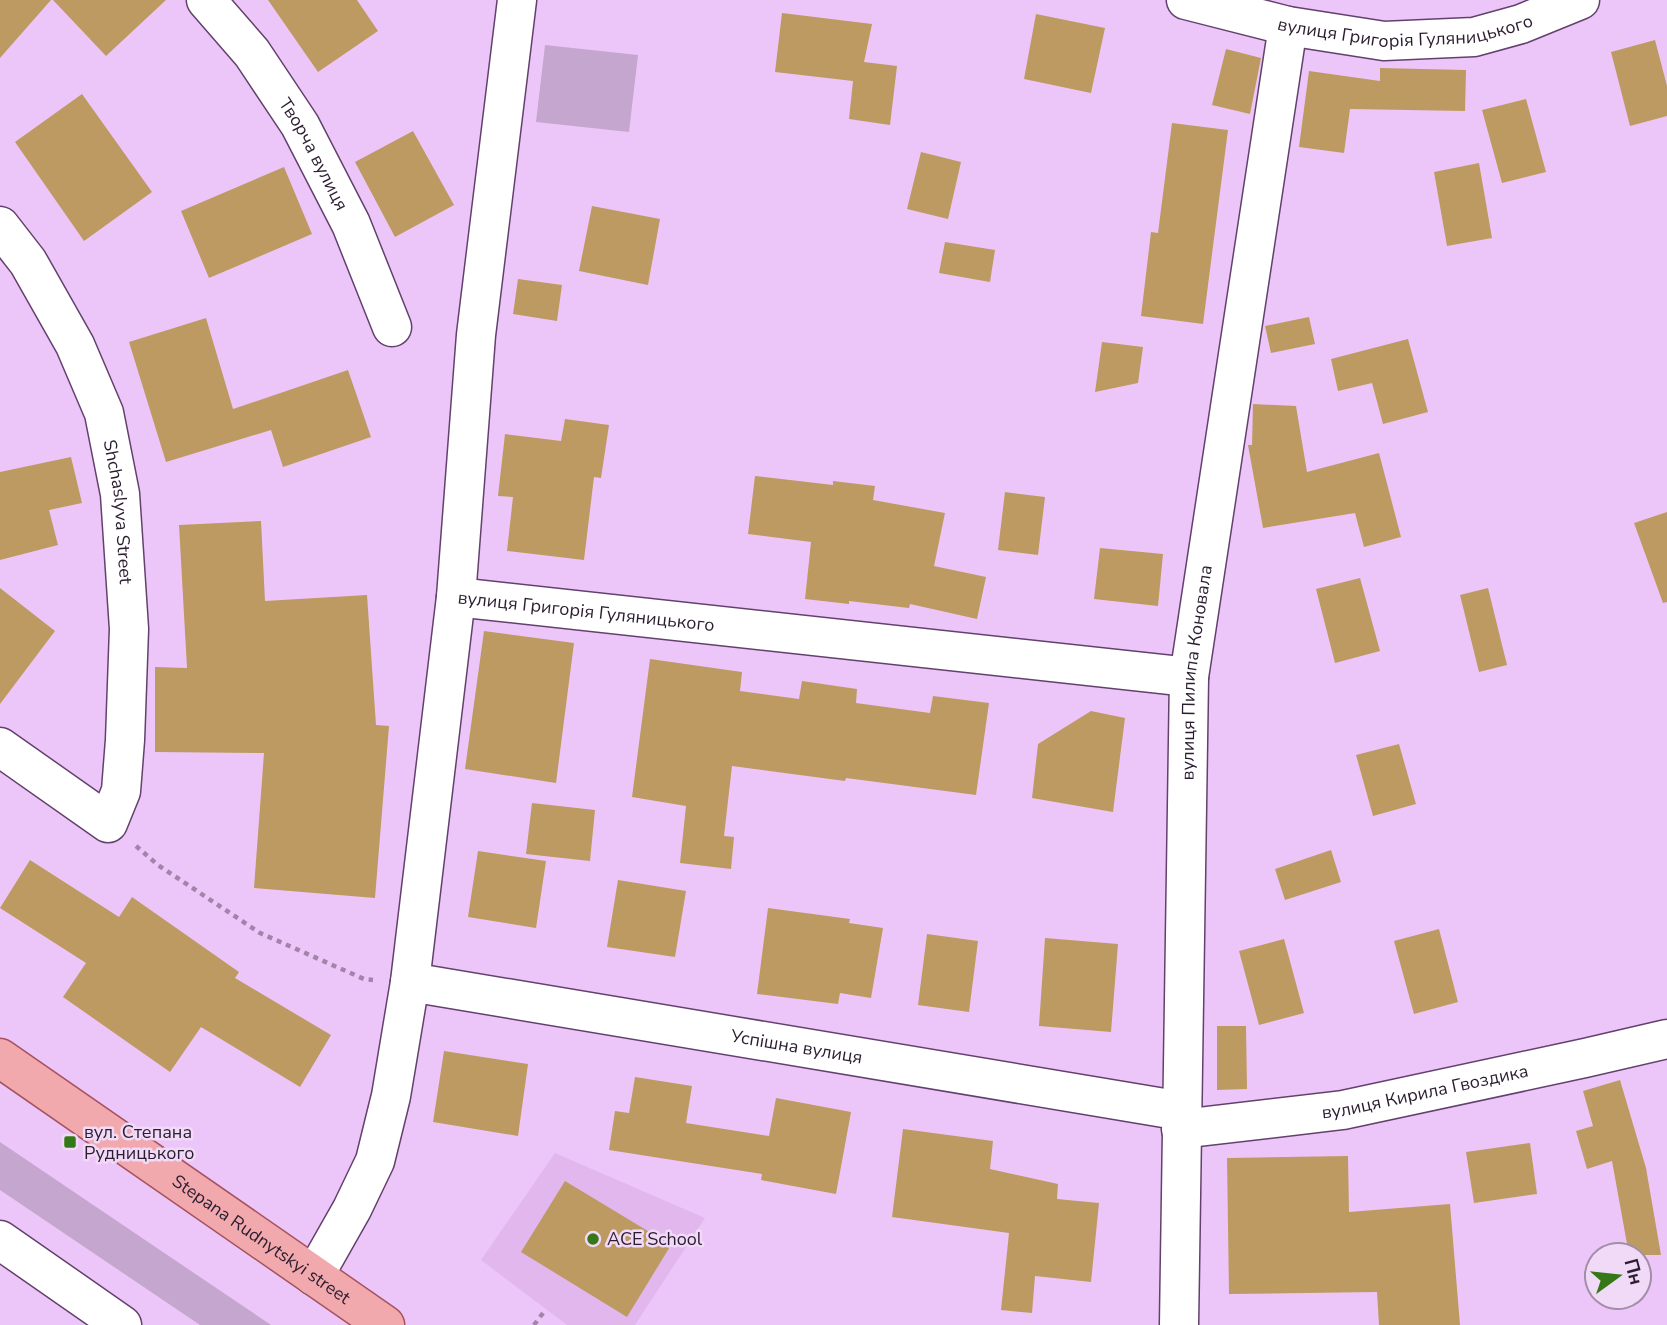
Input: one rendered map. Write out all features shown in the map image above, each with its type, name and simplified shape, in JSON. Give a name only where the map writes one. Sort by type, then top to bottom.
[{"type":"main road","name":"Stepana Rudnytskyi street","points":[[0,1058],[385,1325]]},
{"type":"street","name":"Творча вулиця","points":[[206,0],[251,54],[300,125],[351,224],[392,327]]},
{"type":"street","name":"вулиця Григорія Гуляницького","points":[[517,0],[476,335],[456,597],[1189,677]]},
{"type":"street","name":"вулиця Григорія Гуляницького","points":[[1186,0],[1288,26],[1384,41],[1474,37],[1515,12],[1580,0]]},
{"type":"street","name":"вулиця Пилипа Коновала","points":[[1180,1325],[1189,677],[1288,26]]},
{"type":"street","name":"Shchaslyva Street","points":[[0,226],[28,262],[75,345],[104,413],[120,494],[128,629],[125,740],[121,791],[108,823]]},
{"type":"street","points":[[314,1276],[352,1209],[375,1161],[391,1096],[410,982],[456,597]]},
{"type":"street","points":[[0,747],[108,823]]},
{"type":"street","name":"Успішна вулиця","points":[[410,982],[1181,1120]]},
{"type":"street","name":"вулиця Кирила Гвоздика","points":[[1181,1120],[1343,1110],[1667,1039]]},
{"type":"street","points":[[0,1240],[122,1325]]},
{"type":"path","points":[[108,823],[158,865],[260,933],[364,979],[410,982]]},
{"type":"path","points":[[534,1325],[546,1309]]},
{"type":"shaded area","points":[[545,45],[638,55],[629,132],[536,122]]},
{"type":"shaded area","points":[[0,1142],[271,1325],[200,1325],[0,1190]]},
{"type":"shaded area","name":"ACE School","points":[[555,1153],[705,1218],[635,1325],[567,1325],[481,1260]]},
{"type":"building","points":[[0,0],[51,0],[0,58]]},
{"type":"building","points":[[53,0],[166,0],[106,56]]},
{"type":"building","points":[[268,0],[357,0],[378,31],[318,72]]},
{"type":"building","points":[[782,13],[872,24],[864,62],[897,66],[890,125],[849,119],[853,81],[775,72]]},
{"type":"building","points":[[1036,14],[1105,28],[1091,93],[1024,79]]},
{"type":"building","points":[[1655,40],[1667,86],[1667,116],[1630,126],[1611,52]]},
{"type":"building","points":[[1226,49],[1261,58],[1250,114],[1212,105]]},
{"type":"building","points":[[1380,68],[1466,70],[1465,111],[1350,109],[1344,153],[1299,147],[1309,71],[1380,81]]},
{"type":"building","points":[[82,94],[152,192],[84,241],[15,142]]},
{"type":"building","points":[[1526,99],[1546,172],[1502,183],[1482,110]]},
{"type":"building","points":[[1172,123],[1228,130],[1203,324],[1141,316],[1151,232],[1158,233]]},
{"type":"building","points":[[413,131],[454,205],[395,237],[355,162]]},
{"type":"building","points":[[921,152],[961,162],[948,219],[907,209]]},
{"type":"building","points":[[1479,163],[1492,238],[1447,246],[1434,172]]},
{"type":"building","points":[[284,167],[312,234],[209,278],[181,211]]},
{"type":"building","points":[[592,206],[660,219],[648,285],[579,271]]},
{"type":"building","points":[[945,242],[995,250],[990,282],[939,273]]},
{"type":"building","points":[[518,279],[562,285],[557,321],[513,314]]},
{"type":"building","points":[[1309,317],[1315,344],[1271,353],[1265,326]]},
{"type":"building","points":[[206,318],[233,409],[348,370],[371,437],[283,467],[271,430],[166,462],[129,342]]},
{"type":"building","points":[[1408,339],[1428,412],[1383,424],[1372,383],[1338,391],[1331,359]]},
{"type":"building","points":[[1102,342],[1143,347],[1138,383],[1095,392]]},
{"type":"building","points":[[1253,404],[1296,406],[1307,472],[1379,453],[1401,537],[1364,547],[1355,513],[1263,528],[1248,445],[1252,445]]},
{"type":"building","points":[[565,419],[609,425],[601,478],[594,477],[584,560],[507,551],[513,497],[498,496],[505,434],[561,441]]},
{"type":"building","points":[[71,457],[82,503],[49,510],[58,545],[0,560],[0,472]]},
{"type":"building","points":[[755,476],[833,485],[833,481],[875,486],[873,500],[945,513],[934,566],[986,577],[977,619],[910,604],[909,608],[805,599],[811,542],[748,534]]},
{"type":"building","points":[[1005,492],[1045,497],[1038,555],[998,550]]},
{"type":"building","points":[[1667,512],[1667,602],[1663,603],[1634,523]]},
{"type":"building","points":[[261,521],[265,601],[367,595],[376,725],[389,726],[375,898],[254,888],[264,753],[155,752],[155,667],[187,668],[179,525]]},
{"type":"building","points":[[1100,548],[1163,554],[1158,606],[1094,599]]},
{"type":"building","points":[[1360,578],[1380,651],[1335,663],[1316,589]]},
{"type":"building","points":[[0,588],[55,631],[0,704]]},
{"type":"building","points":[[1488,588],[1507,665],[1479,672],[1460,595]]},
{"type":"building","points":[[484,631],[574,643],[556,783],[465,769]]},
{"type":"building","points":[[650,659],[742,672],[740,691],[799,699],[802,681],[857,689],[856,703],[930,713],[933,696],[989,703],[976,795],[732,766],[724,836],[734,837],[731,869],[680,863],[686,806],[632,797]]},
{"type":"building","points":[[1091,711],[1125,718],[1113,812],[1032,798],[1038,744]]},
{"type":"building","points":[[1399,744],[1416,804],[1373,816],[1356,755]]},
{"type":"building","points":[[532,803],[595,810],[590,861],[526,854]]},
{"type":"building","points":[[1331,850],[1341,882],[1285,900],[1275,869]]},
{"type":"building","points":[[478,851],[546,861],[536,928],[468,917]]},
{"type":"building","points":[[30,860],[119,917],[132,897],[239,972],[235,978],[331,1035],[300,1087],[201,1027],[170,1072],[63,997],[86,963],[0,908]]},
{"type":"building","points":[[618,880],[686,891],[675,957],[607,947]]},
{"type":"building","points":[[768,908],[850,919],[849,923],[883,928],[871,998],[840,993],[838,1004],[757,994]]},
{"type":"building","points":[[1439,929],[1458,1002],[1414,1014],[1394,941]]},
{"type":"building","points":[[927,934],[978,941],[969,1012],[918,1005]]},
{"type":"building","points":[[1045,938],[1118,944],[1111,1032],[1039,1026]]},
{"type":"building","points":[[1284,939],[1304,1013],[1259,1025],[1239,951]]},
{"type":"building","points":[[1217,1026],[1246,1026],[1247,1089],[1217,1090]]},
{"type":"building","points":[[444,1051],[528,1064],[518,1136],[433,1122]]},
{"type":"building","points":[[635,1077],[692,1086],[686,1123],[769,1136],[776,1098],[851,1112],[836,1194],[761,1180],[762,1174],[609,1150],[615,1111],[629,1113]]},
{"type":"building","points":[[1620,1080],[1646,1168],[1661,1255],[1653,1255],[1653,1241],[1626,1241],[1612,1161],[1587,1169],[1576,1131],[1593,1126],[1583,1091]]},
{"type":"building","points":[[903,1129],[993,1141],[990,1169],[1058,1184],[1057,1199],[1099,1203],[1091,1282],[1035,1276],[1032,1313],[1001,1310],[1009,1233],[892,1217]]},
{"type":"building","points":[[1530,1143],[1537,1194],[1474,1203],[1466,1152]]},
{"type":"building","points":[[1348,1156],[1349,1212],[1450,1204],[1460,1325],[1379,1325],[1377,1292],[1229,1294],[1227,1158]]},
{"type":"building","points":[[565,1181],[671,1245],[627,1317],[521,1252]]},
{"type":"place","name":"вул. Степана Рудницького","points":[[70,1142]]},
{"type":"place","name":"ACE School","points":[[593,1239]]}]
